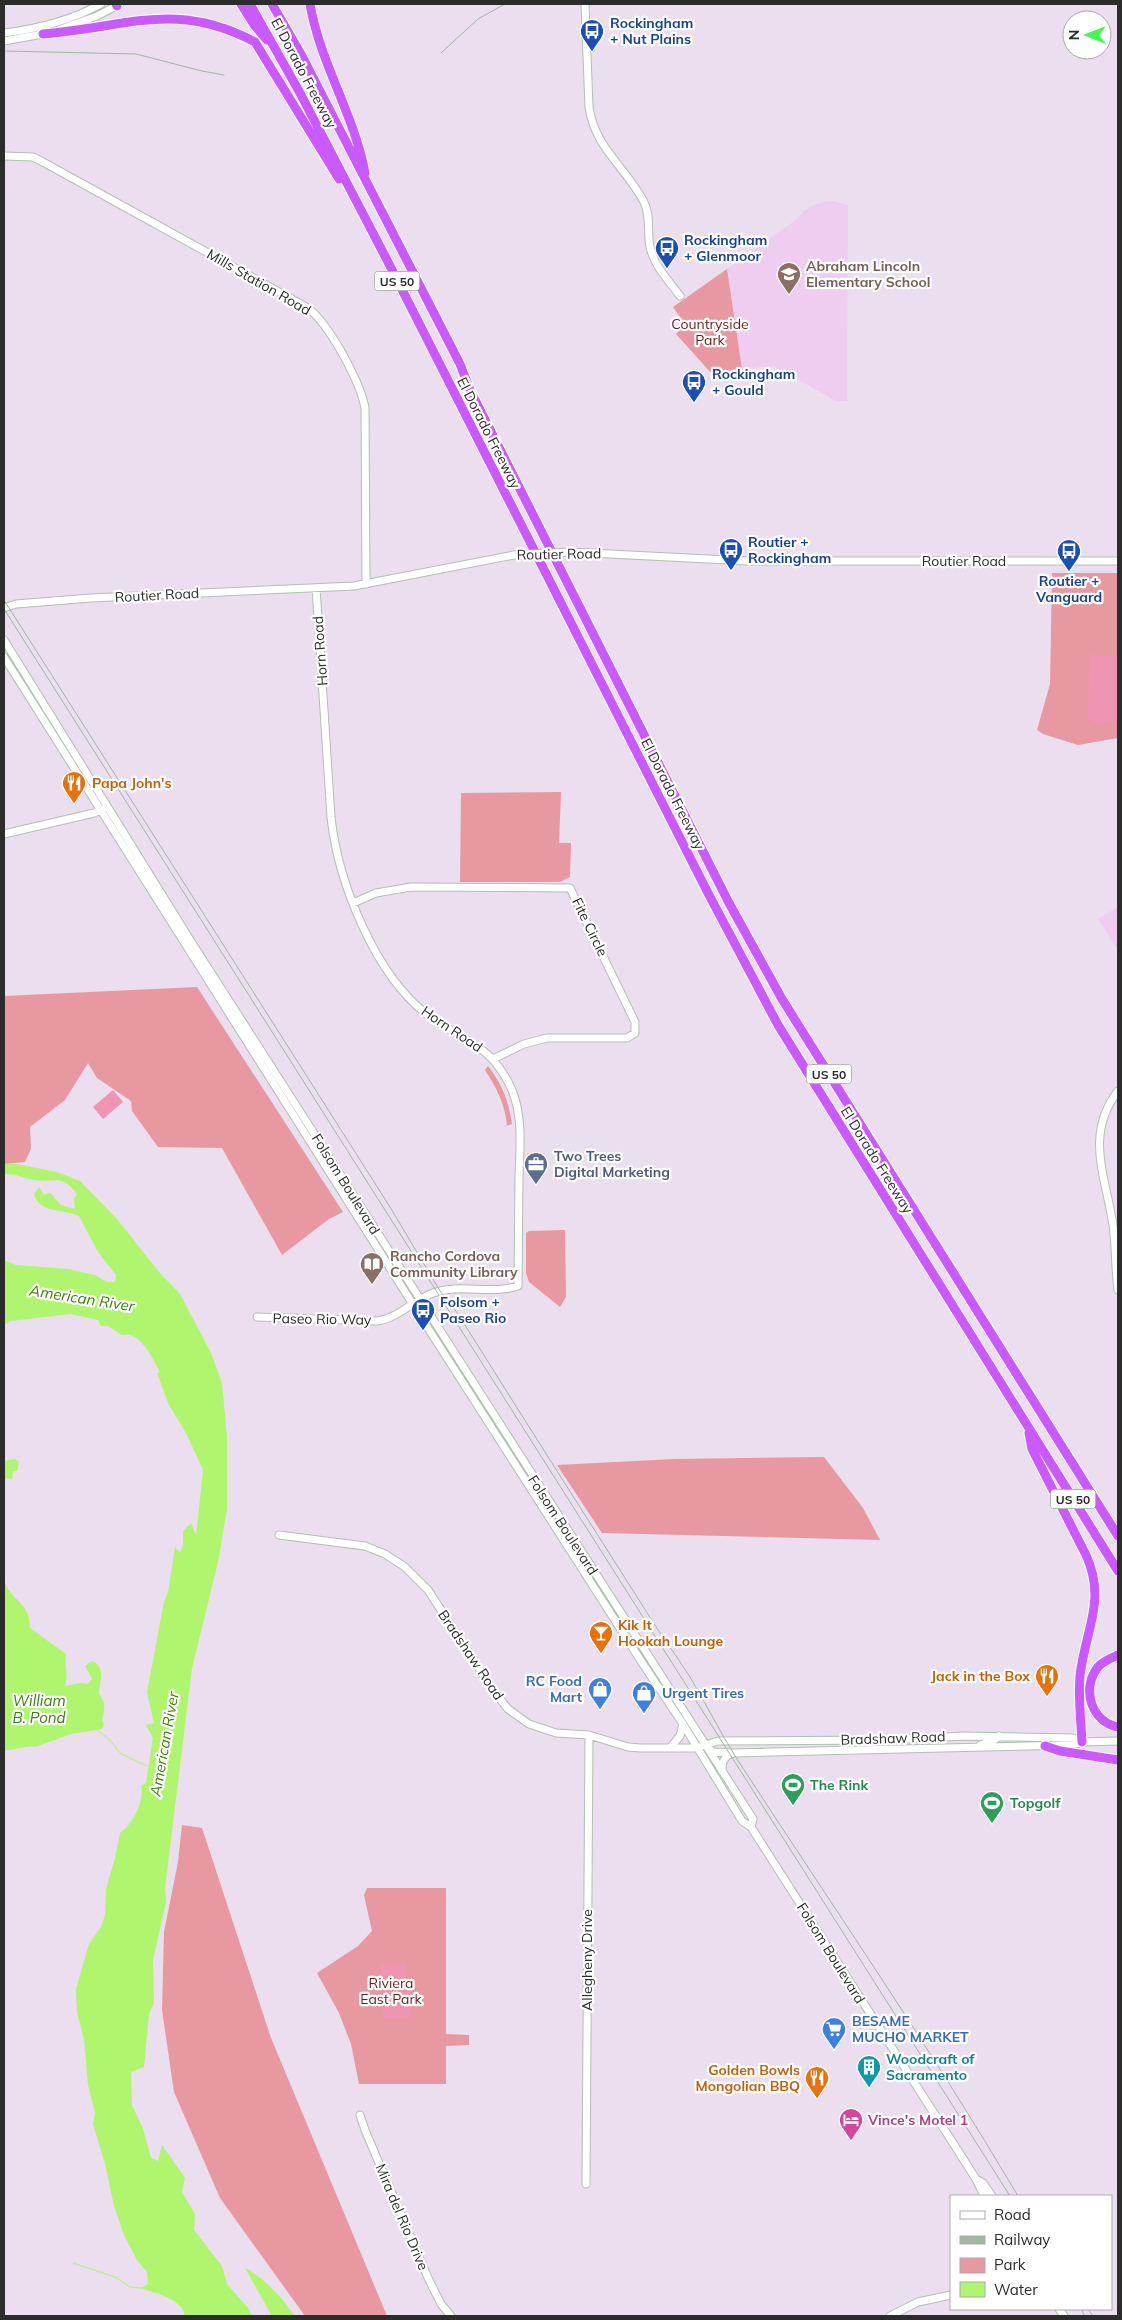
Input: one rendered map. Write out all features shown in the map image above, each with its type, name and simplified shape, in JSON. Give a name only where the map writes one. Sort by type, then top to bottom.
[{"type":"highway","points":[[241,4],[255,26],[279,53]]},
{"type":"highway","name":"El Dorado Freeway","points":[[250,4],[279,53],[387,260],[700,878],[778,1025],[1118,1571]]},
{"type":"highway","name":"El Dorado Freeway","points":[[272,4],[302,56],[460,364],[474,398],[734,912],[782,999],[1118,1536]]},
{"type":"highway","points":[[310,4],[315,31],[361,152],[366,183]]},
{"type":"highway","points":[[44,34],[68,32],[128,13]]},
{"type":"highway","points":[[227,19],[255,42],[268,60],[387,260]]},
{"type":"highway","points":[[1028,1428],[1032,1449],[1086,1555],[1093,1570],[1096,1586],[1095,1603],[1080,1676],[1082,1742]]},
{"type":"highway","points":[[1089,1489],[1118,1528]]},
{"type":"highway","points":[[1118,1655],[1108,1659],[1098,1667],[1092,1677],[1089,1689],[1095,1712],[1104,1721],[1118,1727]]},
{"type":"highway","points":[[1045,1746],[1060,1751],[1118,1760]]},
{"type":"street","points":[[4,34],[70,17],[101,4]]},
{"type":"street","points":[[4,41],[44,34],[97,16],[118,4]]},
{"type":"street","points":[[585,4],[589,107],[592,123],[601,144],[643,201],[648,215],[652,253],[680,296]]},
{"type":"street","name":"Mills Station Road","points":[[4,156],[24,156],[38,160],[308,308],[323,322],[359,389],[365,408],[366,584]]},
{"type":"street","name":"Routier Road","points":[[4,608],[16,604],[92,598],[366,584],[514,555],[571,552],[747,561],[1118,562]]},
{"type":"street","name":"Horn Road","points":[[316,588],[333,836],[344,881],[371,944],[411,1000],[430,1017],[477,1044],[493,1059],[513,1092],[520,1121],[518,1286],[509,1289],[449,1290],[432,1293],[417,1302]]},
{"type":"street","name":"Folsom Boulevard","points":[[4,640],[53,719],[104,808],[359,1220],[494,1416],[753,1819],[751,1827]]},
{"type":"street","name":"Folsom Boulevard","points":[[4,657],[28,696],[104,808],[342,1178],[384,1244],[466,1386],[683,1724],[742,1821],[751,1827],[976,2179],[984,2195]]},
{"type":"street","points":[[28,696],[37,702],[47,716],[53,719]]},
{"type":"street","points":[[4,834],[104,808]]},
{"type":"street","name":"Fite Circle","points":[[353,903],[376,893],[411,887],[570,888],[636,1022],[635,1033],[627,1038],[548,1038],[524,1044],[493,1059]]},
{"type":"street","points":[[1118,1091],[1103,1118],[1100,1151],[1101,1172],[1113,1226],[1118,1290]]},
{"type":"street","points":[[315,1150],[320,1150],[334,1172],[342,1178]]},
{"type":"street","points":[[359,1220],[368,1224],[384,1244]]},
{"type":"street","name":"Paseo Rio Way","points":[[256,1317],[377,1321],[390,1318],[417,1302]]},
{"type":"street","points":[[466,1386],[474,1392],[489,1415],[494,1416]]},
{"type":"street","name":"Bradshaw Road","points":[[279,1536],[354,1544],[377,1550],[395,1560],[414,1575],[428,1590],[493,1690],[515,1715],[545,1731],[589,1735],[628,1747],[670,1748],[706,1747],[713,1742],[888,1740],[998,1736],[1073,1738],[1082,1742]]},
{"type":"street","points":[[670,1748],[680,1736],[683,1724]]},
{"type":"street","name":"Allegheny Drive","points":[[586,2184],[589,1735]]},
{"type":"street","points":[[960,1748],[987,1744],[998,1736]]},
{"type":"street","name":"Bradshaw Road","points":[[706,1747],[713,1752],[734,1753],[1073,1746],[1082,1742],[1118,1741]]},
{"type":"street","points":[[722,1771],[722,1762],[727,1756],[734,1753]]},
{"type":"street","name":"Mira del Rio Drive","points":[[360,2115],[428,2278],[450,2316]]},
{"type":"street","name":"Folsom Boulevard","points":[[976,2179],[983,2182],[991,2195]]},
{"type":"street","points":[[890,2316],[918,2302],[950,2295]]},
{"type":"shaded area","name":"Abraham Lincoln Elementary School","points":[[827,201],[848,205],[847,401],[836,401],[774,366],[742,369],[727,269],[797,219],[804,211],[814,205]]},
{"type":"shaded area","points":[[1089,654],[1118,657],[1118,720],[1097,724],[1088,719]]},
{"type":"shaded area","points":[[1118,907],[1118,950],[1098,919]]},
{"type":"shaded area","points":[[113,1090],[123,1102],[103,1119],[93,1107]]},
{"type":"shaded area","points":[[381,1963],[406,1963],[406,1978],[381,1978]]},
{"type":"shaded area","points":[[383,1992],[411,1992],[411,2018],[383,2018]]},
{"type":"green space","name":"Countryside Park","points":[[727,269],[742,369],[712,374],[676,334],[685,324],[673,307]]},
{"type":"green space","points":[[1052,573],[1118,573],[1118,738],[1078,745],[1043,734],[1037,730],[1050,684]]},
{"type":"green space","points":[[561,792],[559,843],[571,843],[570,877],[560,882],[460,882],[461,793]]},
{"type":"green space","points":[[197,987],[343,1212],[329,1219],[282,1255],[222,1148],[158,1147],[132,1111],[131,1101],[97,1078],[88,1063],[65,1100],[30,1127],[31,1149],[25,1162],[4,1164],[4,996]]},
{"type":"green space","points":[[488,1066],[504,1094],[512,1124],[502,1127],[507,1125],[504,1110],[496,1089],[485,1070]]},
{"type":"green space","points":[[565,1230],[566,1297],[560,1307],[529,1282],[526,1273],[526,1233],[529,1231]]},
{"type":"green space","points":[[824,1457],[863,1508],[880,1540],[602,1533],[557,1465],[675,1459]]},
{"type":"green space","points":[[182,1825],[202,1828],[271,2038],[387,2316],[305,2316],[220,2198],[174,2092],[162,2010],[164,1932],[178,1862]]},
{"type":"green space","name":"Riviera East Park","points":[[367,1888],[446,1888],[446,2034],[469,2035],[469,2045],[446,2046],[446,2084],[359,2084],[351,2044],[339,2013],[317,1973],[358,1946],[372,1931],[364,1895]]},
{"type":"water","name":"American River","points":[[4,1164],[17,1164],[57,1172],[80,1181],[117,1219],[159,1272],[180,1294],[211,1353],[222,1383],[227,1437],[227,1509],[218,1562],[192,1668],[165,1888],[166,1902],[153,1960],[154,2003],[149,2014],[144,2067],[131,2072],[132,2105],[143,2129],[151,2158],[158,2161],[162,2145],[185,2178],[182,2192],[195,2214],[194,2230],[222,2266],[227,2284],[248,2308],[252,2316],[185,2316],[183,2310],[173,2300],[141,2288],[148,2284],[147,2272],[137,2260],[124,2235],[114,2206],[105,2164],[93,2124],[95,2113],[88,2085],[84,2040],[77,2012],[76,1989],[89,1944],[101,1927],[105,1915],[106,1889],[120,1833],[133,1819],[141,1799],[141,1786],[146,1783],[153,1738],[146,1725],[154,1723],[147,1692],[164,1602],[168,1592],[175,1547],[180,1553],[183,1545],[183,1531],[191,1523],[196,1535],[203,1470],[187,1435],[168,1403],[157,1373],[160,1372],[154,1360],[135,1337],[122,1335],[108,1326],[101,1326],[98,1320],[71,1314],[11,1321],[4,1325],[4,1260],[16,1265],[68,1269],[95,1275],[107,1282],[115,1282],[116,1275],[98,1252],[79,1216],[46,1208],[41,1205],[34,1194],[39,1187],[44,1195],[50,1193],[61,1205],[75,1209],[74,1199],[77,1194],[72,1187],[58,1180],[42,1181],[4,1174]]},
{"type":"water","points":[[15,1459],[19,1462],[17,1471],[13,1471],[12,1479],[4,1478],[4,1461]]},
{"type":"water","name":"William B. Pond","points":[[4,1578],[8,1589],[26,1610],[30,1628],[66,1654],[67,1677],[65,1686],[80,1683],[88,1684],[92,1679],[85,1666],[92,1661],[99,1667],[101,1675],[99,1694],[104,1707],[102,1729],[71,1734],[35,1747],[4,1750]]},
{"type":"water","points":[[245,2268],[273,2289],[295,2316],[272,2316]]},
{"type":"waterway","name":"American River","points":[[97,1730],[109,1739],[121,1754],[147,1766]]},
{"type":"waterway","points":[[73,2263],[115,2277],[130,2287],[141,2288]]},
{"type":"tram line","points":[[4,609],[1009,2195]]},
{"type":"tram line","points":[[1082,2310],[1085,2316]]},
{"type":"railway","points":[[441,53],[478,19],[505,4]]},
{"type":"railway","points":[[4,51],[136,54],[224,75]]},
{"type":"railway","points":[[4,600],[390,1207],[440,1291],[458,1314],[651,1620],[690,1677],[737,1759],[915,2030],[1017,2195]]},
{"type":"railway","points":[[1089,2310],[1093,2316]]},
{"type":"place","name":"Rockingham + Nut Plains","points":[[592,52]]},
{"type":"place","name":"Rockingham + Glenmoor","points":[[667,269]]},
{"type":"place","name":"Abraham Lincoln Elementary School","points":[[789,295]]},
{"type":"place","name":"Rockingham + Gould","points":[[694,403]]},
{"type":"place","name":"Routier + Rockingham","points":[[731,571]]},
{"type":"place","name":"Routier + Vanguard","points":[[1069,572]]},
{"type":"place","name":"Papa John's","points":[[74,804]]},
{"type":"place","name":"Two Trees Digital Marketing","points":[[536,1185]]},
{"type":"place","name":"Rancho Cordova Community Library","points":[[372,1285]]},
{"type":"place","name":"Folsom + Paseo Rio","points":[[423,1331]]},
{"type":"place","name":"Kik It Hookah Lounge","points":[[601,1654]]},
{"type":"place","name":"Jack in the Box","points":[[1047,1697]]},
{"type":"place","name":"RC Food Mart","points":[[600,1710]]},
{"type":"place","name":"Urgent Tires","points":[[644,1714]]},
{"type":"place","name":"The Rink","points":[[793,1806]]},
{"type":"place","name":"Topgolf","points":[[992,1824]]},
{"type":"place","name":"BESAME MUCHO MARKET","points":[[834,2050]]},
{"type":"place","name":"Woodcraft of Sacramento","points":[[869,2088]]},
{"type":"place","name":"Golden Bowls Mongolian BBQ","points":[[817,2099]]},
{"type":"place","name":"Vince's Motel 1","points":[[851,2141]]}]
